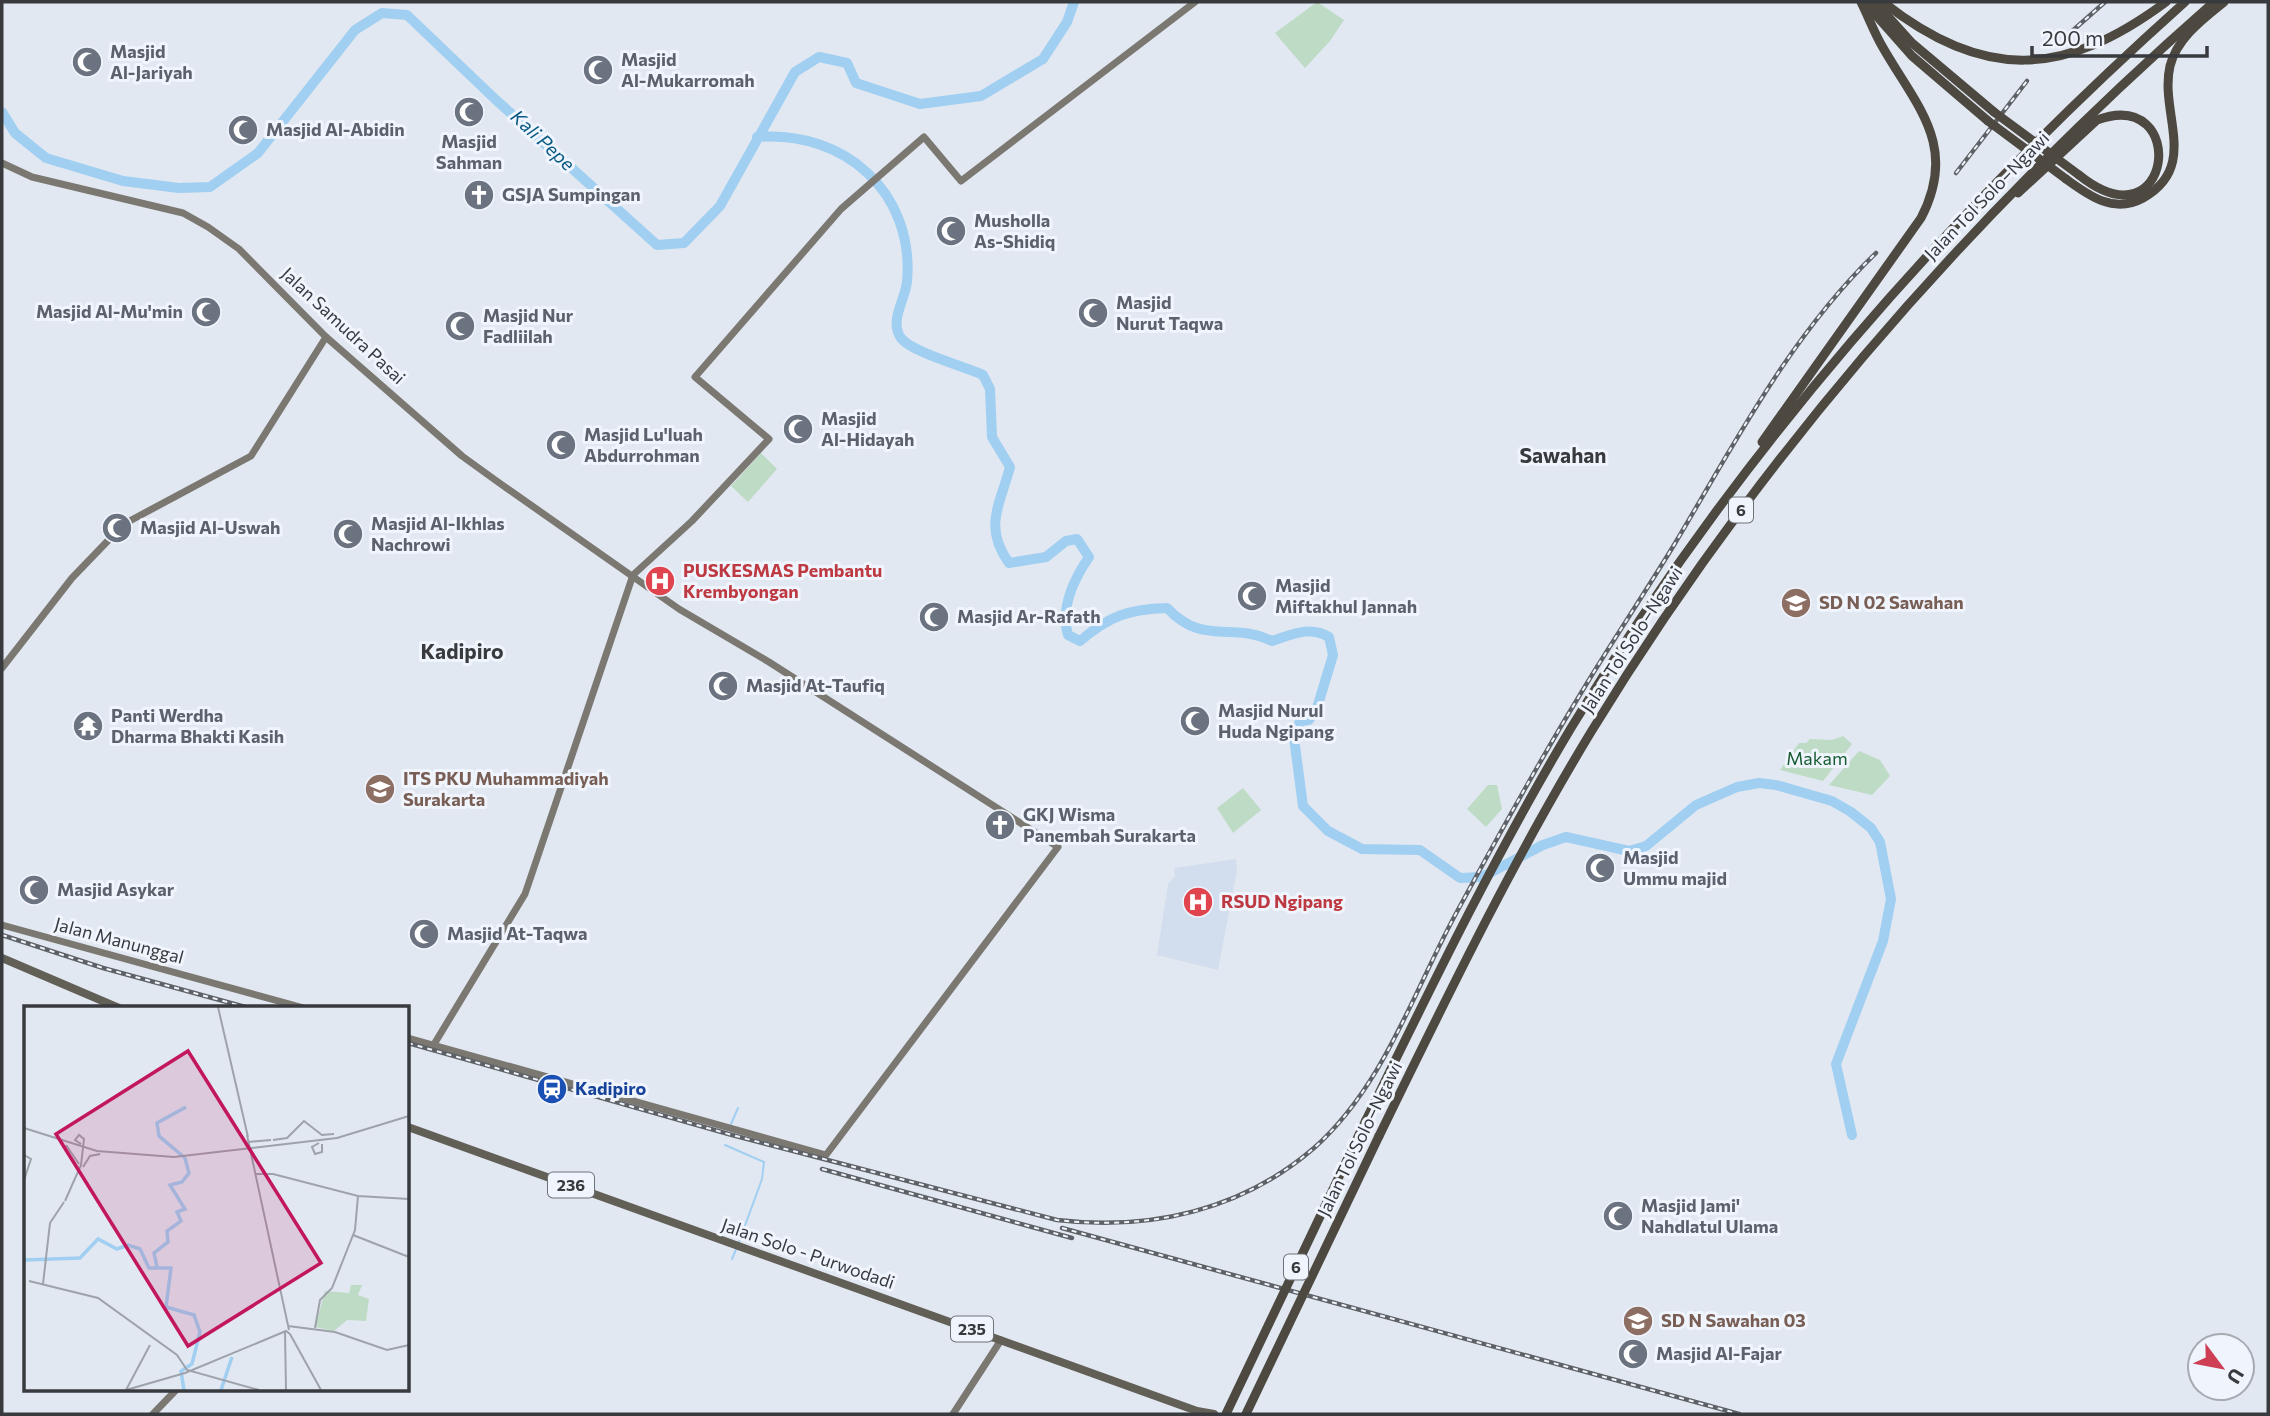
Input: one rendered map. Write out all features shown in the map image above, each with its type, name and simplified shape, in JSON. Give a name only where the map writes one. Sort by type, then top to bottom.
[{"type":"highway","points":[[1862,2],[1912,56],[2066,179],[2095,199],[2123,205],[2140,200],[2161,184],[2172,164],[2174,150],[2169,79],[2172,61],[2191,31],[2224,2]]},
{"type":"highway","points":[[1747,468],[1770,427],[1921,218],[1934,182],[1937,151],[1928,122],[1882,46],[1862,2]]},
{"type":"highway","points":[[1875,2],[1912,43],[1991,117],[2079,175],[2108,194],[2136,193],[2150,183],[2158,172],[2161,153],[2158,140],[2151,129],[2133,117],[2112,115],[2097,120],[1975,233],[1967,237]]},
{"type":"highway","points":[[1883,2],[1917,27],[1960,49],[1989,57],[2020,60],[2061,57],[2091,48],[2123,32],[2166,2]]},
{"type":"highway","name":"Jalan Tol Solo–Ngawi","points":[[1226,1414],[1458,932],[1527,804],[1630,635],[1747,468],[1857,331],[2045,130],[2185,2]]},
{"type":"highway","name":"Jalan Tol Solo–Ngawi","points":[[1245,1414],[1482,926],[1546,807],[1591,731],[1698,568],[1847,373],[1967,237],[2099,105],[2214,2]]},
{"type":"main road","points":[[2,958],[114,1006]]},
{"type":"main road","name":"Jalan Solo - Purwodadi","points":[[410,1128],[1198,1413],[1214,1414]]},
{"type":"street","points":[[410,1039],[433,1045],[525,894],[633,575],[707,506],[769,439],[695,377],[841,209],[924,138],[961,181],[1195,2]]},
{"type":"street","name":"Jalan Samudra Pasai","points":[[2,163],[32,177],[192,217],[239,249],[326,337],[462,456],[679,609],[769,662],[1058,847],[826,1155],[433,1045]]},
{"type":"street","points":[[2,668],[72,578],[124,524],[251,457],[326,337]]},
{"type":"street","name":"Jalan Manunggal","points":[[2,925],[296,1006]]},
{"type":"street","points":[[953,1414],[1001,1340]]},
{"type":"street","points":[[153,1414],[174,1392]]},
{"type":"shaded area","name":"RSUD Ngipang","points":[[1236,859],[1237,871],[1218,970],[1157,955],[1168,884],[1175,876],[1174,868]]},
{"type":"green space","points":[[1317,2],[1344,20],[1330,41],[1305,68],[1275,33]]},
{"type":"green space","points":[[761,453],[777,469],[748,502],[731,486]]},
{"type":"green space","name":"Makam","points":[[1843,736],[1852,744],[1823,781],[1780,770],[1799,743],[1806,743],[1810,739],[1832,740]]},
{"type":"green space","name":"Makam","points":[[1859,751],[1880,760],[1890,776],[1872,795],[1829,785]]},
{"type":"green space","points":[[1488,785],[1497,785],[1502,809],[1486,827],[1467,809]]},
{"type":"green space","points":[[1243,788],[1261,810],[1233,833],[1217,808]]},
{"type":"waterway","name":"Kali Pepe","points":[[2,112],[15,133],[46,158],[123,181],[179,188],[210,187],[258,153],[355,30],[382,13],[407,15],[495,99],[657,245],[684,243],[720,206],[795,72],[819,57],[847,63],[856,83],[920,104],[981,96],[1043,59],[1067,22],[1074,2]]},
{"type":"waterway","points":[[757,137],[789,138],[818,144],[845,156],[868,173],[886,195],[899,220],[906,250],[907,282],[897,318],[901,338],[927,354],[983,375],[990,389],[992,437],[1010,467],[996,516],[995,527],[1001,550],[1009,563],[1046,557],[1066,541],[1077,539],[1089,557],[1078,575],[1067,604],[1068,635],[1080,641],[1100,625],[1130,612],[1167,608],[1180,620],[1206,630],[1257,635],[1272,641],[1308,631],[1329,637],[1333,655],[1317,708],[1309,720],[1300,721],[1294,738],[1303,806],[1328,831],[1362,849],[1420,850],[1460,878],[1482,877],[1543,845],[1566,837],[1629,851],[1646,846],[1696,805],[1737,787],[1759,783],[1776,785],[1832,801],[1871,828],[1880,842],[1891,899],[1883,941],[1836,1064],[1852,1135]]},
{"type":"waterway","points":[[731,1124],[738,1108]]},
{"type":"waterway","points":[[725,1145],[764,1162],[762,1179],[739,1242]]},
{"type":"waterway","points":[[732,1259],[737,1247]]},
{"type":"railway","points":[[2070,33],[2105,2]]},
{"type":"railway","points":[[1956,173],[2027,81]]},
{"type":"railway","points":[[410,1044],[732,1135],[1057,1220],[1092,1223],[1161,1218],[1226,1201],[1257,1187],[1314,1148],[1339,1123],[1360,1095],[1396,1035],[1459,908],[1532,776],[1742,430],[1790,355],[1817,319],[1876,253]]},
{"type":"railway","points":[[2,935],[103,968],[242,1006]]},
{"type":"railway","points":[[822,1169],[1072,1238]]},
{"type":"railway","points":[[1062,1228],[1739,1414]]},
{"type":"place","name":"Masjid Al-Jariyah","points":[[87,62]]},
{"type":"place","name":"Masjid Al-Mukarromah","points":[[598,70]]},
{"type":"place","name":"Masjid Sahman","points":[[469,112]]},
{"type":"place","name":"Masjid Al-Abidin","points":[[243,130]]},
{"type":"place","name":"GSJA Sumpingan","points":[[479,195]]},
{"type":"place","name":"Musholla As-Shidiq","points":[[951,231]]},
{"type":"place","name":"Masjid Al-Mu'min","points":[[206,312]]},
{"type":"place","name":"Masjid Nurut Taqwa","points":[[1093,313]]},
{"type":"place","name":"Masjid Nur Fadliilah","points":[[460,326]]},
{"type":"place","name":"Masjid Al-Hidayah","points":[[798,429]]},
{"type":"place","name":"Masjid Lu'luah Abdurrohman","points":[[561,445]]},
{"type":"place","name":"Masjid Al-Uswah","points":[[117,528]]},
{"type":"place","name":"Masjid Al-Ikhlas Nachrowi","points":[[348,534]]},
{"type":"place","name":"PUSKESMAS Pembantu Krembyongan","points":[[660,581]]},
{"type":"place","name":"Masjid Miftakhul Jannah","points":[[1252,596]]},
{"type":"place","name":"SD N 02 Sawahan","points":[[1796,603]]},
{"type":"place","name":"Masjid Ar-Rafath","points":[[934,617]]},
{"type":"place","name":"Masjid At-Taufiq","points":[[723,686]]},
{"type":"place","name":"Masjid Nurul Huda Ngipang","points":[[1195,721]]},
{"type":"place","name":"Panti Werdha Dharma Bhakti Kasih","points":[[88,726]]},
{"type":"place","name":"ITS PKU Muhammadiyah Surakarta","points":[[380,789]]},
{"type":"place","name":"GKJ Wisma Panembah Surakarta","points":[[1000,825]]},
{"type":"place","name":"Masjid Ummu majid","points":[[1600,868]]},
{"type":"place","name":"Masjid Asykar","points":[[34,890]]},
{"type":"place","name":"RSUD Ngipang","points":[[1198,902]]},
{"type":"place","name":"Masjid At-Taqwa","points":[[424,934]]},
{"type":"place","name":"Kadipiro","points":[[552,1089]]},
{"type":"place","name":"Masjid Jami' Nahdlatul Ulama","points":[[1618,1216]]},
{"type":"place","name":"SD N Sawahan 03","points":[[1638,1321]]},
{"type":"place","name":"Masjid Al-Fajar","points":[[1633,1354]]},
{"type":"district","name":"Sawahan","points":[[1563,456]]},
{"type":"district","name":"Kadipiro","points":[[462,652]]}]
